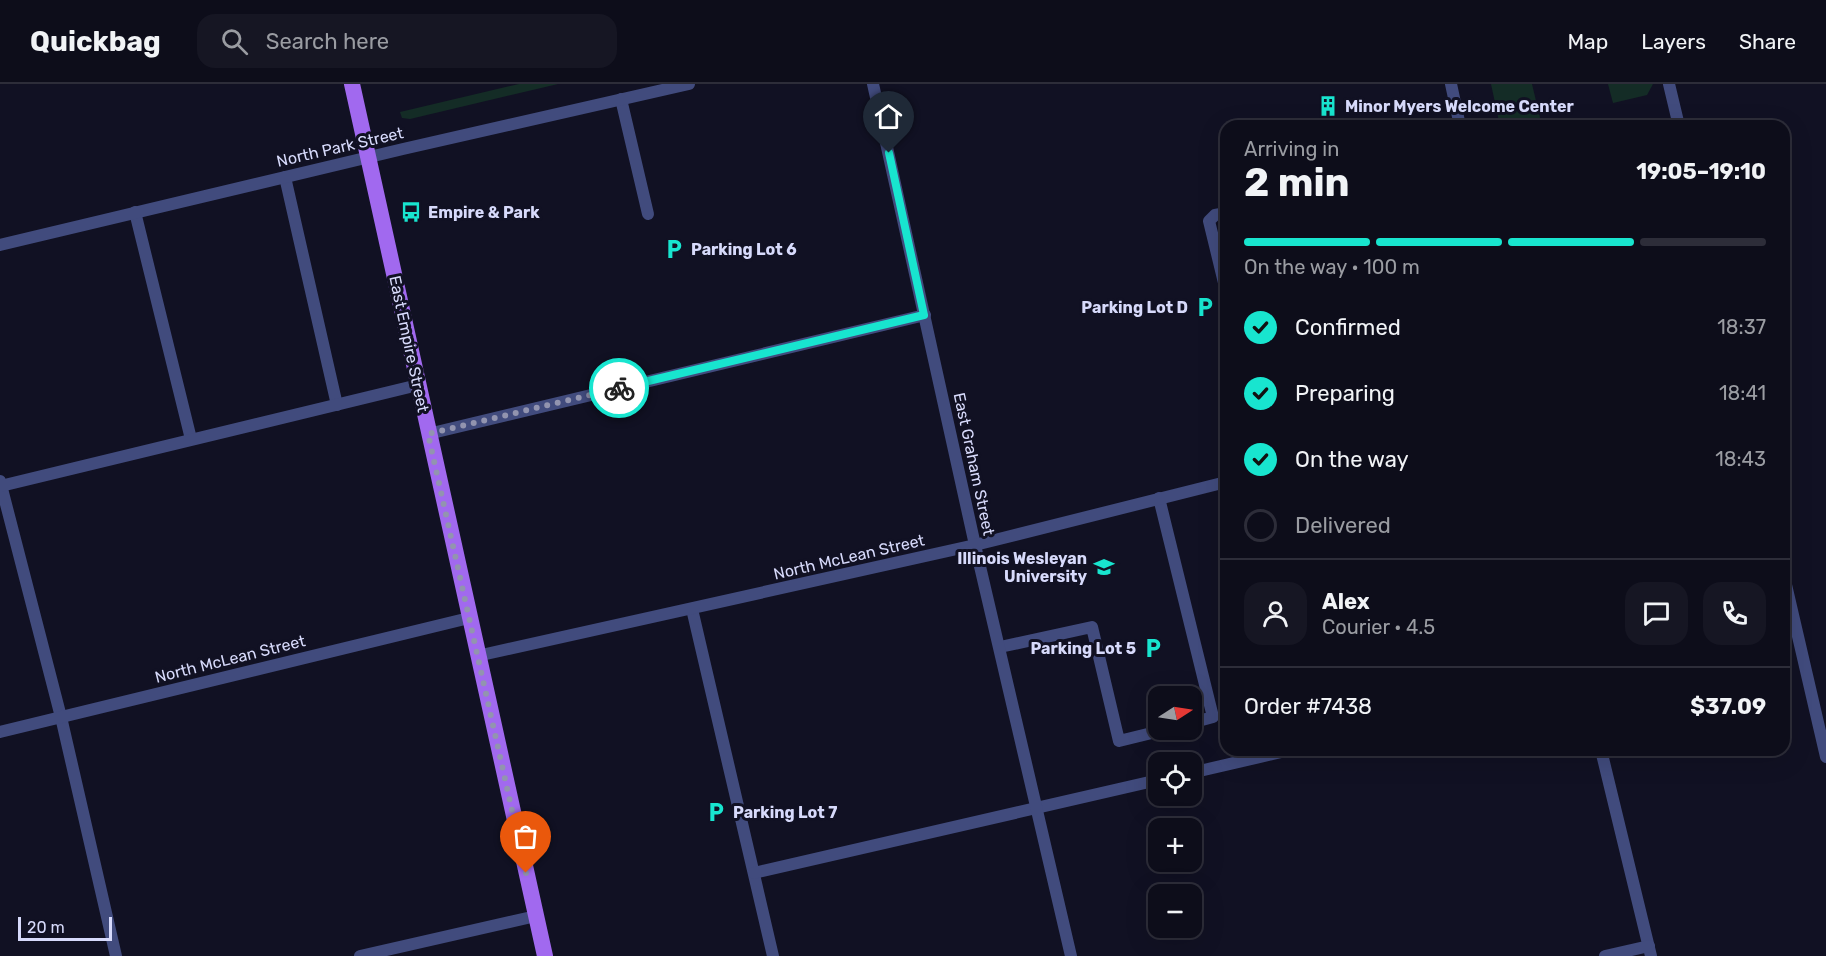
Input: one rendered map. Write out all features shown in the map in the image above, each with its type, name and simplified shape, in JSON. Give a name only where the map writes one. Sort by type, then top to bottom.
[{"type":"main road","name":"East Empire Street","points":[[351,84],[545,956]]},
{"type":"street","name":"North Park Street","points":[[0,245],[368,157],[689,84]]},
{"type":"street","name":"East Graham Street","points":[[873,84],[975,545],[1071,956]]},
{"type":"street","points":[[1451,84],[1459,120]]},
{"type":"street","points":[[1669,84],[1678,120]]},
{"type":"street","points":[[621,99],[648,214]]},
{"type":"street","points":[[285,177],[337,405]]},
{"type":"street","points":[[135,212],[191,439]]},
{"type":"street","points":[[1220,214],[1215,215],[1209,221],[1220,266]]},
{"type":"street","points":[[428,434],[924,315]]},
{"type":"street","points":[[116,956],[61,717],[1,483],[418,386]]},
{"type":"street","name":"North McLean Street","points":[[477,656],[975,545],[1220,483]]},
{"type":"street","points":[[1159,498],[1213,717],[1202,720]]},
{"type":"street","points":[[1790,602],[1826,757]]},
{"type":"street","points":[[692,609],[773,956]]},
{"type":"street","name":"North McLean Street","points":[[0,732],[469,618]]},
{"type":"street","points":[[1000,647],[1092,627],[1119,741],[1148,734]]},
{"type":"street","points":[[1202,770],[1264,756]]},
{"type":"street","points":[[1602,756],[1650,951],[1605,956]]},
{"type":"street","points":[[754,873],[1148,782]]},
{"type":"street","points":[[360,956],[536,916]]},
{"type":"green space","points":[[519,84],[558,84],[410,119],[402,118],[400,112]]},
{"type":"green space","points":[[1491,84],[1532,84],[1541,120],[1499,120]]},
{"type":"green space","points":[[1608,84],[1653,84],[1647,95],[1613,103]]},
{"type":"way so far","points":[[526,873],[428,434],[619,388]]},
{"type":"place","name":"Minor Myers Welcome Center","points":[[1328,106]]},
{"type":"place","name":"Empire & Park","points":[[411,212]]},
{"type":"place","name":"Parking Lot 6","points":[[674,249]]},
{"type":"place","name":"Parking Lot D","points":[[1205,307]]},
{"type":"place","name":"Illinois Wesleyan University","points":[[1104,567]]},
{"type":"place","name":"Parking Lot 5","points":[[1153,648]]},
{"type":"place","name":"Parking Lot 7","points":[[716,812]]},
{"type":"route","points":[[619,388],[924,315],[889,153]]}]
